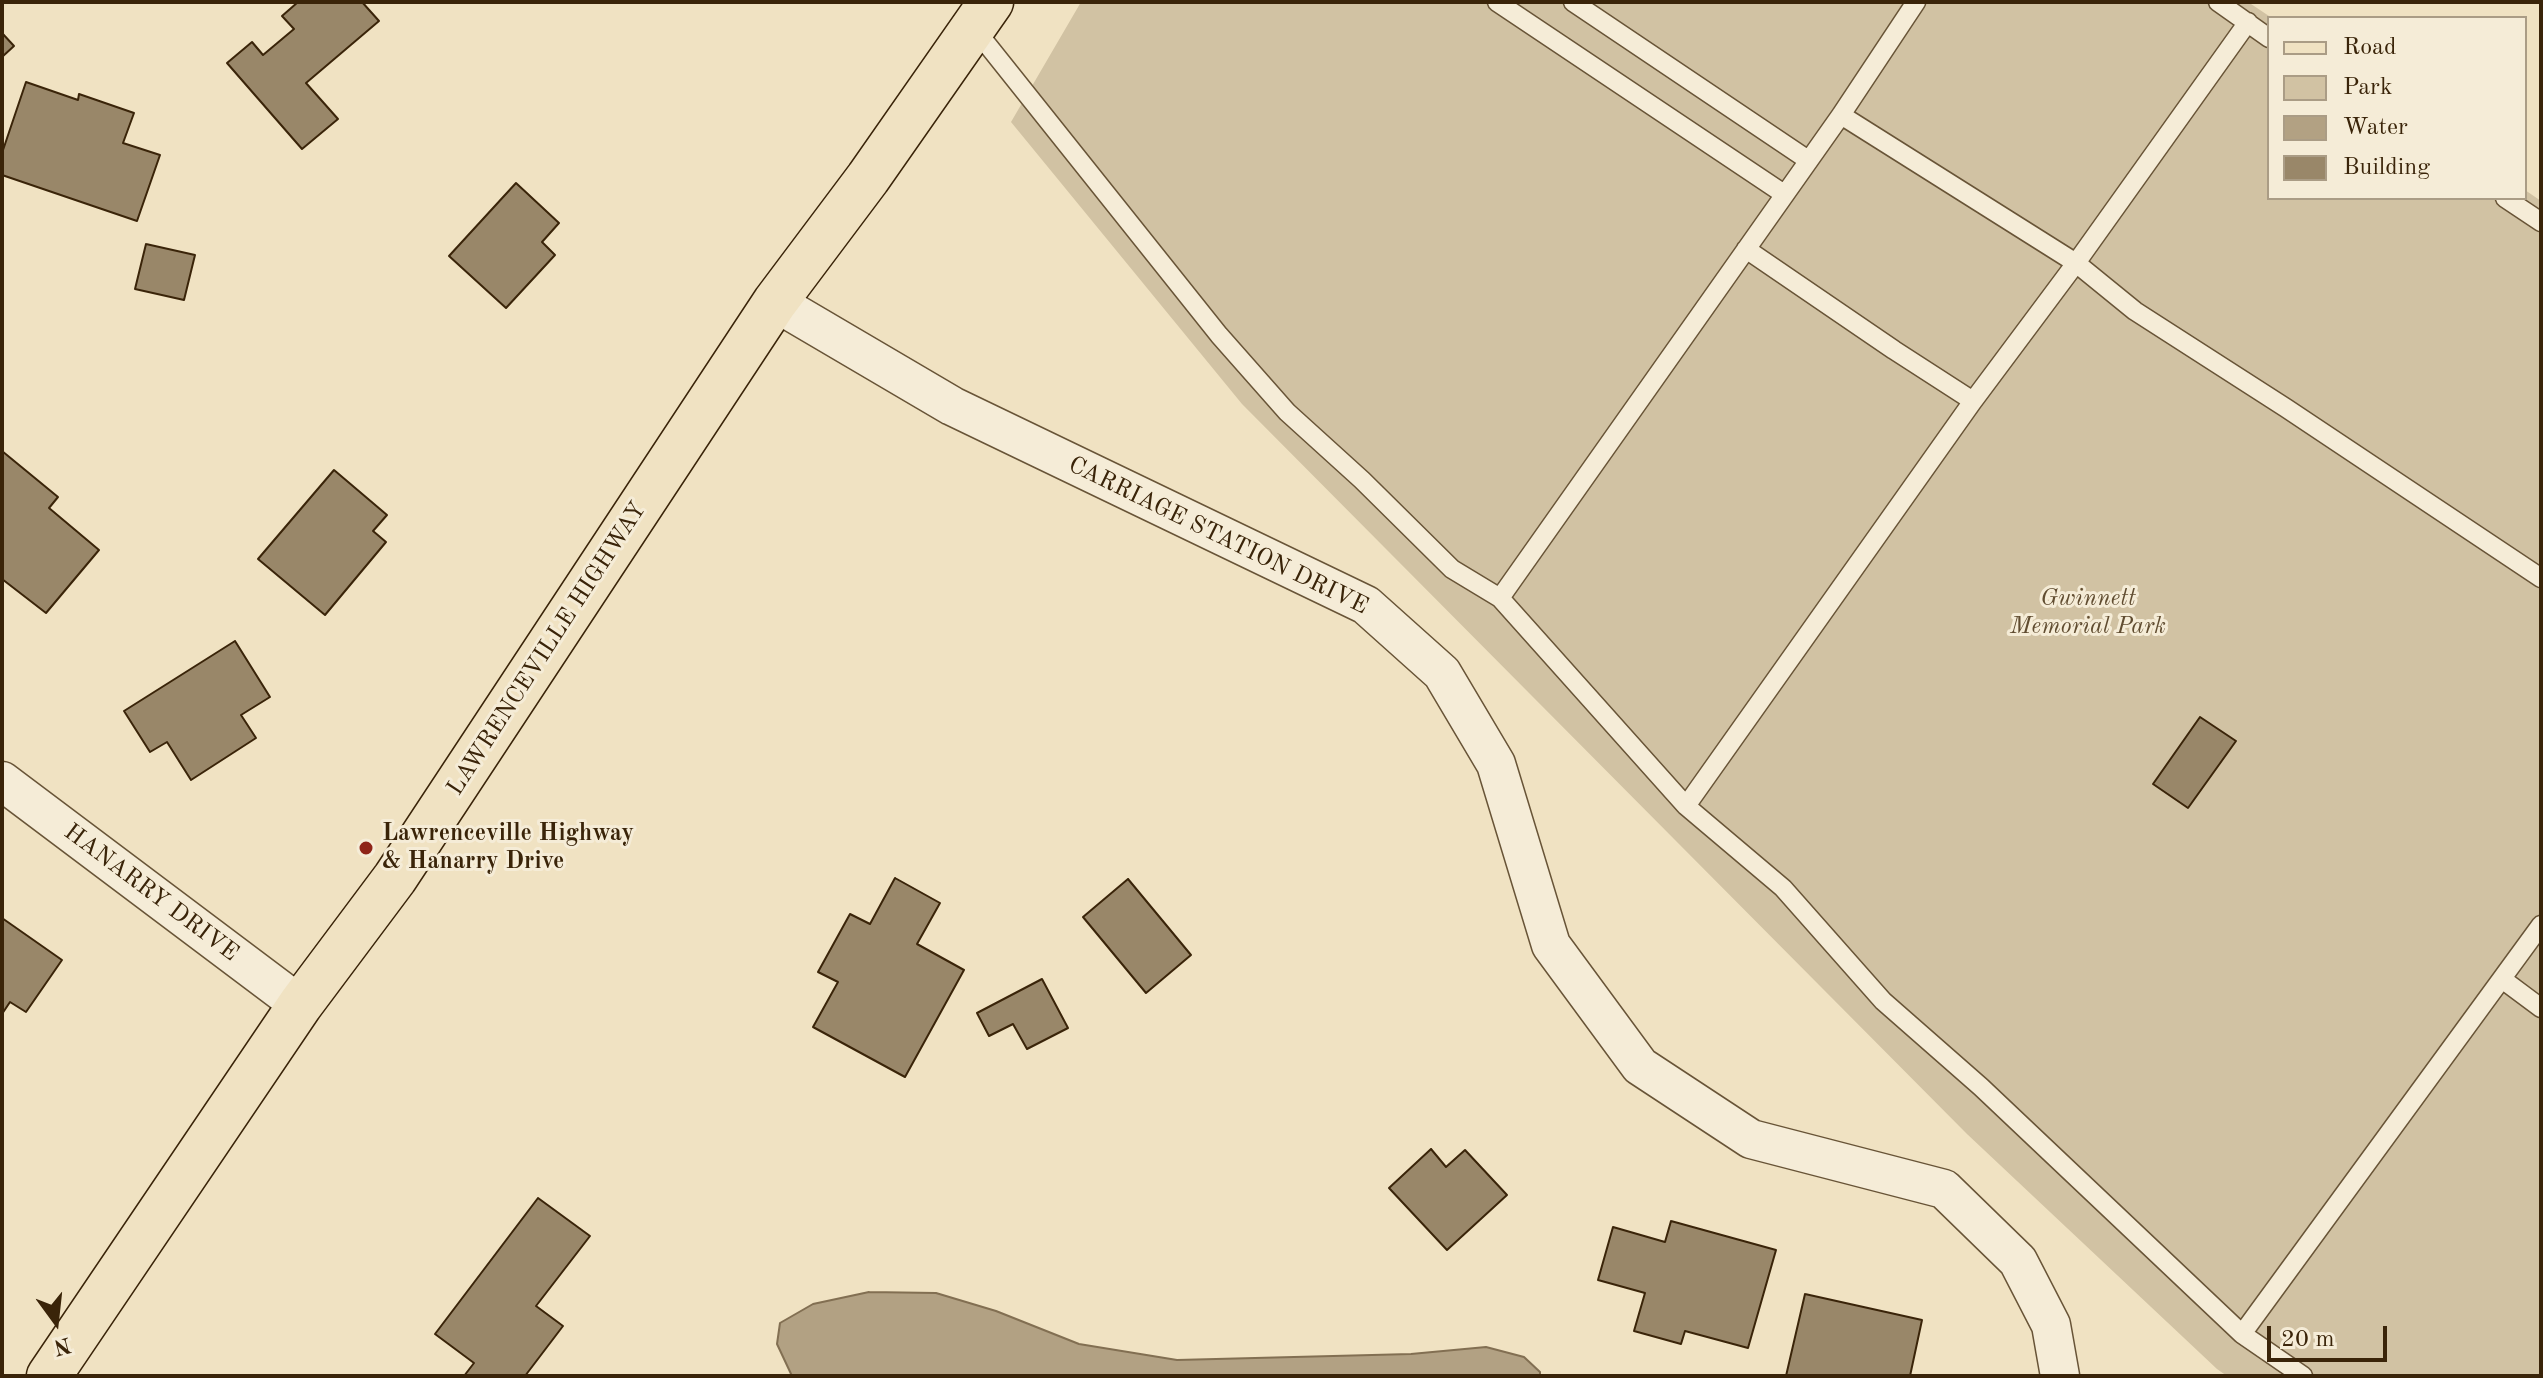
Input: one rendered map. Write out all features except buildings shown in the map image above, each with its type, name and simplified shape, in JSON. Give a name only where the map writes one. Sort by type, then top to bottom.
[{"type":"main road","name":"LAWRENCEVILLE HIGHWAY","points":[[49,1376],[300,1005],[395,878],[775,302],[868,178],[982,15]]},
{"type":"street","name":"CARRIAGE STATION DRIVE","points":[[775,302],[952,406],[1366,605],[1442,673],[1481,738],[1496,764],[1551,945],[1640,1066],[1751,1139],[1944,1189],[2018,1261],[2051,1325],[2060,1376]]},
{"type":"street","name":"HANARRY DRIVE","points":[[2,781],[300,1005]]},
{"type":"lane","points":[[1497,2],[1784,194]]},
{"type":"lane","points":[[1573,2],[1808,160]]},
{"type":"lane","points":[[1500,598],[1841,115],[1916,2]]},
{"type":"lane","points":[[2218,2],[2267,36]]},
{"type":"lane","points":[[982,15],[1219,335],[1287,412],[1362,480],[1452,569],[1500,598],[1686,806],[1783,888],[1883,1001],[1981,1087],[2242,1334],[2303,1376]]},
{"type":"lane","points":[[1686,806],[1973,401],[2248,22]]},
{"type":"lane","points":[[1841,115],[2076,263],[2135,311],[2541,578]]},
{"type":"lane","points":[[2508,200],[2541,222]]},
{"type":"lane","points":[[1746,249],[1973,401]]},
{"type":"lane","points":[[2242,1334],[2541,925]]},
{"type":"lane","points":[[2502,979],[2541,1008]]},
{"type":"green space","name":"Gwinnett Memorial Park","points":[[1081,2],[2248,2],[2269,16],[2267,200],[2527,200],[2527,191],[2541,201],[2541,1376],[2227,1376],[2217,1369],[1967,1134],[1242,404],[1011,122]]},
{"type":"water","points":[[869,1292],[936,1293],[996,1311],[1079,1344],[1177,1360],[1411,1354],[1486,1347],[1524,1357],[1540,1372],[1540,1376],[792,1376],[777,1344],[780,1323],[813,1304]]},
{"type":"place","name":"Lawrenceville Highway & Hanarry Drive","points":[[366,848]]}]
